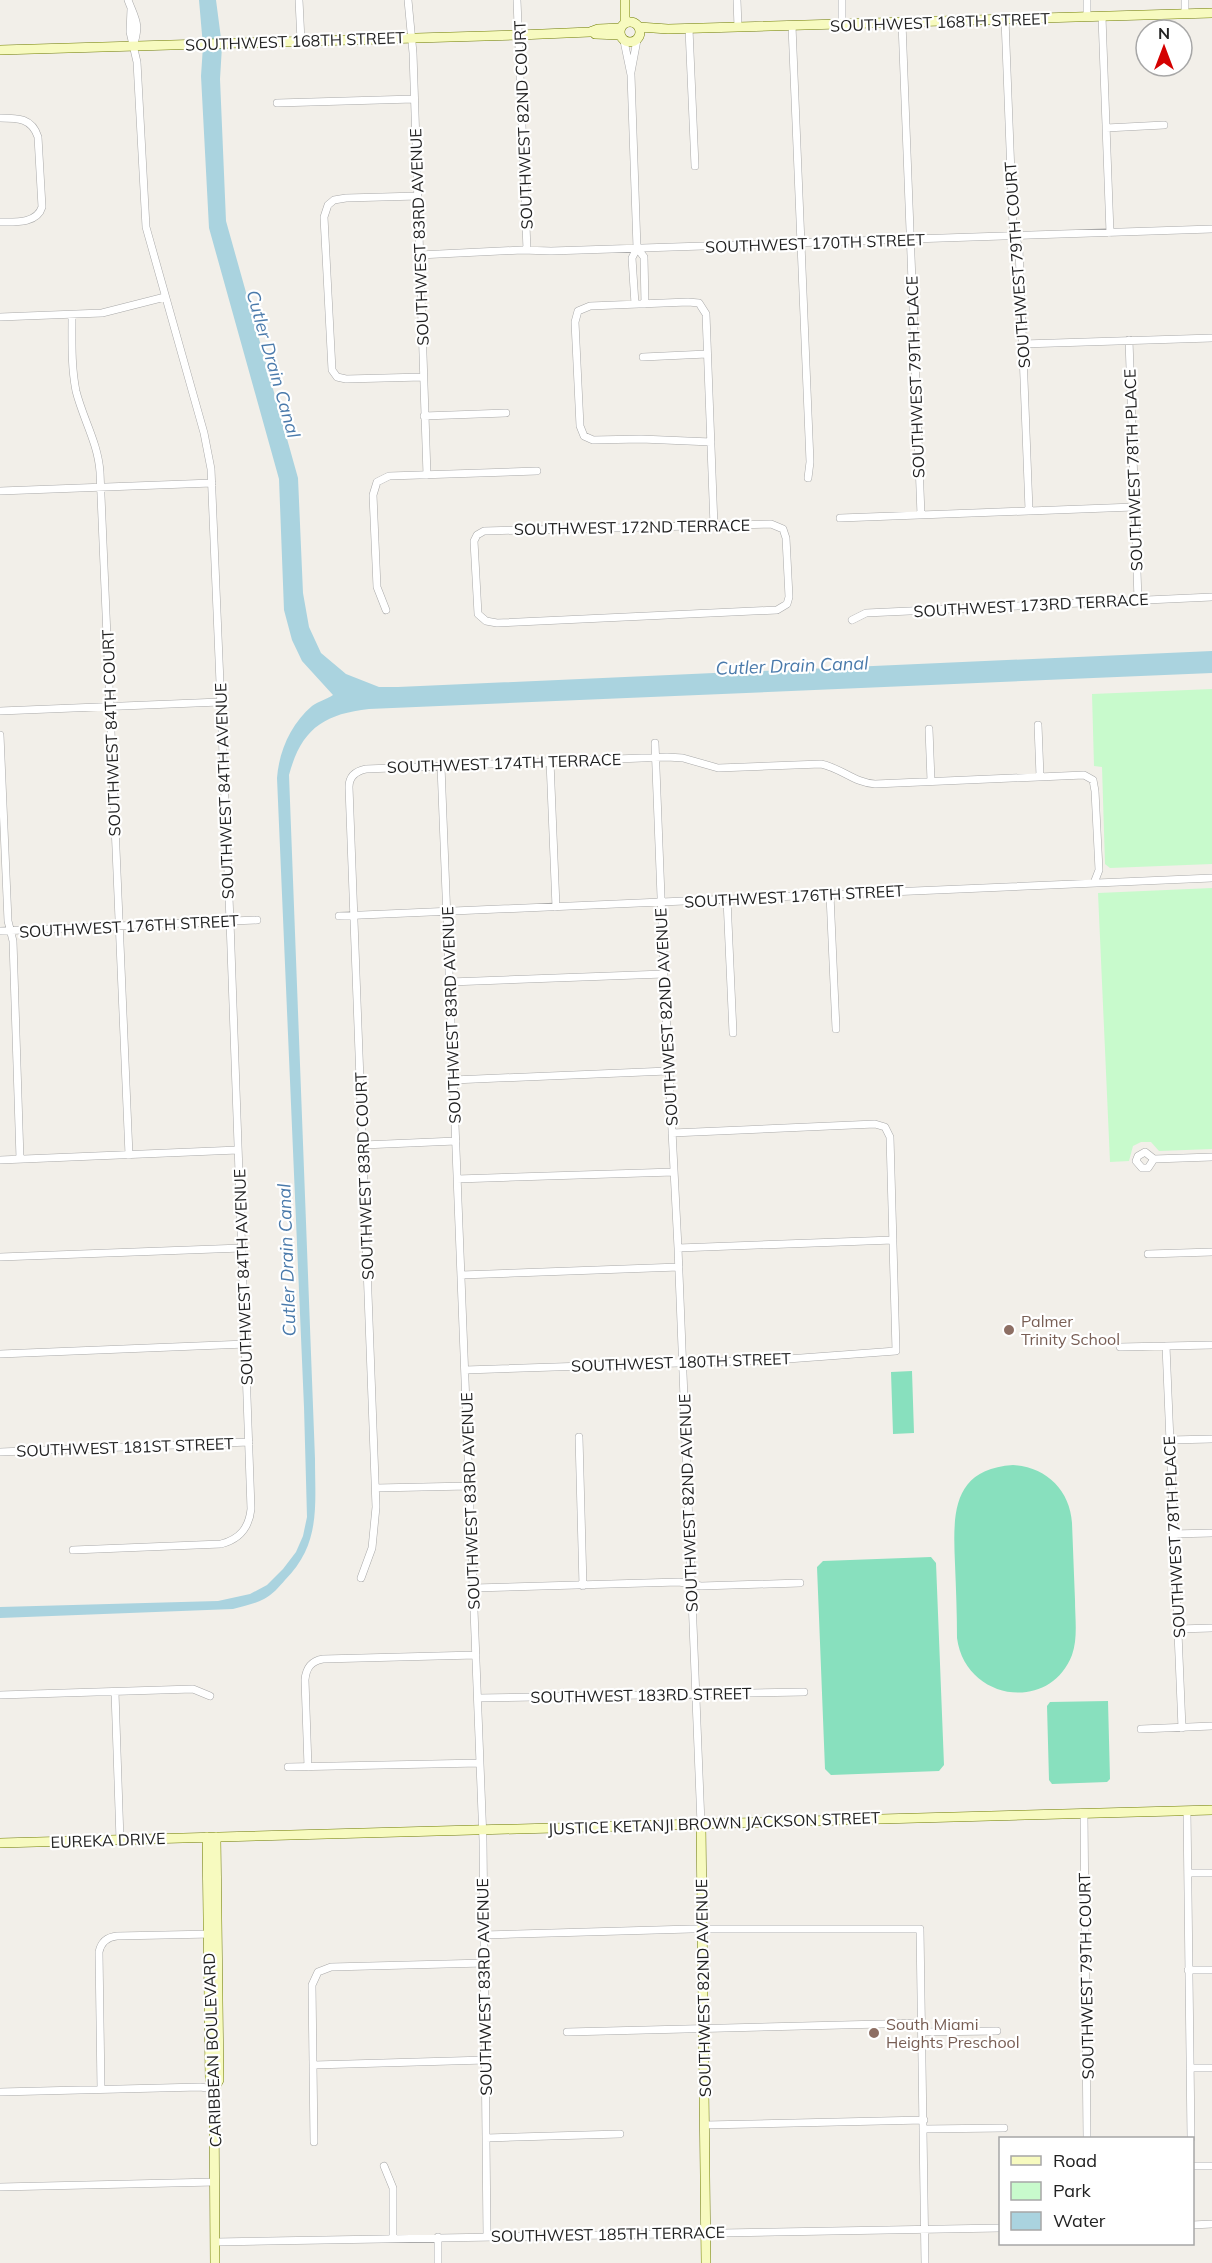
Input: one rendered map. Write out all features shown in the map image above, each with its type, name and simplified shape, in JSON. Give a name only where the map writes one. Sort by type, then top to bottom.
[{"type":"street","points":[[128,0],[131,9],[130,32],[133,46]]},
{"type":"street","points":[[299,0],[301,41]]},
{"type":"street","name":"SOUTHWEST 83RD AVENUE","points":[[408,0],[418,196],[427,474]]},
{"type":"street","name":"SOUTHWEST 82ND COURT","points":[[517,0],[527,250]]},
{"type":"street","points":[[625,0],[630,31],[631,75]]},
{"type":"street","points":[[630,0],[637,248],[632,258],[635,304]]},
{"type":"street","points":[[737,0],[738,27]]},
{"type":"street","points":[[842,0],[843,24]]},
{"type":"street","points":[[1087,0],[1087,17]]},
{"type":"street","points":[[1185,0],[1185,14]]},
{"type":"street","name":"SOUTHWEST 168TH STREET","points":[[0,50],[519,35],[590,32],[598,29],[630,31],[1212,14]]},
{"type":"street","points":[[1102,17],[1110,232]]},
{"type":"street","name":"SOUTHWEST 79TH COURT","points":[[1005,20],[1012,226],[1019,249],[1029,510]]},
{"type":"street","name":"SOUTHWEST 79TH PLACE","points":[[902,22],[921,515]]},
{"type":"street","points":[[792,26],[810,462],[808,478]]},
{"type":"street","points":[[689,29],[695,166]]},
{"type":"street","name":"SOUTHWEST 84TH AVENUE","points":[[73,1550],[213,1545],[234,1539],[243,1531],[250,1518],[246,1344],[212,483],[208,448],[144,217],[137,62],[133,46]]},
{"type":"street","points":[[277,103],[414,99]]},
{"type":"street","points":[[0,118],[14,118],[28,122],[33,125],[39,137],[42,207],[38,215],[28,220],[0,222]]},
{"type":"street","points":[[1106,128],[1164,125]]},
{"type":"street","points":[[418,196],[346,198],[331,202],[326,208],[324,217],[330,361],[334,374],[341,378],[351,379],[423,377]]},
{"type":"street","name":"SOUTHWEST 170TH STREET","points":[[419,255],[1212,229]]},
{"type":"street","points":[[637,248],[644,257],[645,304]]},
{"type":"street","points":[[0,317],[102,313],[165,297]]},
{"type":"street","points":[[711,442],[641,439],[594,440],[584,436],[580,426],[575,318],[578,311],[590,306],[635,304],[696,302],[702,306],[706,314],[707,354],[711,442],[714,526]]},
{"type":"street","name":"SOUTHWEST 84TH COURT","points":[[72,315],[75,380],[79,400],[97,449],[100,487],[129,1155]]},
{"type":"street","points":[[1023,344],[1212,338]]},
{"type":"street","name":"SOUTHWEST 78TH PLACE","points":[[1129,340],[1138,600]]},
{"type":"street","points":[[643,357],[707,354]]},
{"type":"street","points":[[424,416],[506,413]]},
{"type":"street","points":[[386,610],[376,587],[373,495],[377,482],[389,476],[537,471]]},
{"type":"street","points":[[0,491],[212,483]]},
{"type":"street","points":[[840,518],[1134,507]]},
{"type":"street","name":"SOUTHWEST 172ND TERRACE","points":[[771,524],[783,529],[786,538],[789,597],[784,606],[773,611],[497,623],[482,619],[477,609],[474,541],[479,533],[498,529],[714,526],[771,524]]},
{"type":"street","name":"SOUTHWEST 173RD TERRACE","points":[[852,620],[866,613],[1212,597]]},
{"type":"street","points":[[0,711],[220,702]]},
{"type":"street","points":[[1038,725],[1040,777]]},
{"type":"street","points":[[929,729],[931,781]]},
{"type":"street","points":[[0,735],[8,921],[13,941],[20,1159]]},
{"type":"street","name":"SOUTHWEST 82ND AVENUE","points":[[655,743],[701,1824],[706,2263]]},
{"type":"street","name":"SOUTHWEST 174TH TERRACE","points":[[354,774],[366,769],[656,757],[683,758],[718,768],[821,764],[833,767],[867,784],[1079,775],[1092,778],[1095,791],[1099,870],[1094,883]]},
{"type":"street","points":[[550,761],[556,907]]},
{"type":"street","name":"SOUTHWEST 83RD AVENUE","points":[[441,766],[483,1830],[487,2237]]},
{"type":"street","name":"SOUTHWEST 83RD COURT","points":[[354,774],[349,787],[376,1488],[376,1520],[372,1548],[361,1578]]},
{"type":"street","name":"SOUTHWEST 176TH STREET","points":[[339,916],[1212,878]]},
{"type":"street","points":[[830,895],[836,1029]]},
{"type":"street","points":[[727,899],[733,1033]]},
{"type":"street","name":"SOUTHWEST 176TH STREET","points":[[0,931],[257,920]]},
{"type":"street","points":[[450,982],[664,974]]},
{"type":"street","points":[[453,1080],[668,1071]]},
{"type":"street","points":[[672,1133],[875,1124],[885,1128],[890,1137],[892,1240],[678,1248]]},
{"type":"street","points":[[363,1145],[456,1141]]},
{"type":"street","points":[[0,1160],[238,1150]]},
{"type":"street","points":[[1154,1159],[1212,1157]]},
{"type":"street","points":[[457,1179],[675,1172]]},
{"type":"street","name":"SOUTHWEST 180TH STREET","points":[[465,1370],[683,1363],[896,1351],[892,1240]]},
{"type":"street","points":[[0,1257],[242,1248]]},
{"type":"street","points":[[1148,1254],[1212,1252]]},
{"type":"street","points":[[461,1275],[679,1267]]},
{"type":"street","points":[[0,1354],[246,1344]]},
{"type":"street","points":[[1120,1347],[1212,1345]]},
{"type":"street","name":"SOUTHWEST 78TH PLACE","points":[[1166,1346],[1182,1728]]},
{"type":"street","points":[[579,1437],[583,1586]]},
{"type":"street","points":[[1170,1440],[1212,1439]]},
{"type":"street","name":"SOUTHWEST 181ST STREET","points":[[0,1452],[249,1442]]},
{"type":"street","points":[[376,1488],[469,1486]]},
{"type":"street","points":[[1173,1534],[1212,1533]]},
{"type":"street","points":[[474,1588],[679,1582],[701,1586],[800,1583]]},
{"type":"street","points":[[1178,1629],[1212,1628]]},
{"type":"street","points":[[308,1767],[305,1680],[310,1665],[323,1659],[476,1655]]},
{"type":"street","points":[[0,1695],[193,1689],[210,1696]]},
{"type":"street","points":[[115,1692],[120,1840]]},
{"type":"street","name":"SOUTHWEST 183RD STREET","points":[[478,1698],[804,1692]]},
{"type":"street","points":[[1141,1729],[1212,1726]]},
{"type":"street","points":[[288,1767],[480,1762]]},
{"type":"street","name":"JUSTICE KETANJI BROWN JACKSON STREET","points":[[212,1837],[1212,1810]]},
{"type":"street","points":[[1187,1811],[1191,2137]]},
{"type":"street","name":"SOUTHWEST 79TH COURT","points":[[1084,1813],[1087,2137]]},
{"type":"street","name":"EUREKA DRIVE","points":[[0,1843],[212,1837]]},
{"type":"street","name":"CARIBBEAN BOULEVARD","points":[[212,1837],[219,2080],[214,2089],[215,2263]]},
{"type":"street","points":[[1188,1873],[1212,1873]]},
{"type":"street","points":[[484,1935],[703,1930],[920,1929],[925,2263]]},
{"type":"street","points":[[101,2090],[99,1952],[104,1942],[117,1936],[213,1934]]},
{"type":"street","points":[[314,2142],[312,1985],[318,1971],[331,1967],[485,1963]]},
{"type":"street","points":[[1188,1970],[1212,1970]]},
{"type":"street","points":[[567,2032],[922,2023]]},
{"type":"street","points":[[922,2032],[997,2031]]},
{"type":"street","points":[[314,2065],[486,2060]]},
{"type":"street","points":[[1190,2068],[1212,2068]]},
{"type":"street","points":[[0,2092],[200,2087],[214,2089]]},
{"type":"street","points":[[705,2125],[924,2120]]},
{"type":"street","points":[[924,2129],[1004,2128]]},
{"type":"street","points":[[486,2138],[620,2134]]},
{"type":"street","points":[[384,2166],[393,2188],[393,2238]]},
{"type":"street","points":[[1194,2166],[1212,2166]]},
{"type":"street","points":[[0,2187],[215,2182]]},
{"type":"street","points":[[1194,2225],[1212,2224]]},
{"type":"street","name":"SOUTHWEST 185TH TERRACE","points":[[216,2242],[999,2228]]},
{"type":"street","points":[[438,2237],[438,2263]]},
{"type":"green space","points":[[1212,689],[1212,864],[1110,868],[1105,864],[1102,767],[1094,766],[1092,694]]},
{"type":"green space","points":[[1212,888],[1212,1149],[1159,1151],[1151,1142],[1141,1142],[1133,1146],[1129,1161],[1110,1162],[1098,893]]},
{"type":"green space","points":[[912,1371],[914,1433],[893,1434],[891,1372]]},
{"type":"green space","points":[[1013,1465],[1036,1470],[1054,1482],[1067,1500],[1072,1523],[1076,1628],[1074,1648],[1061,1674],[1045,1686],[1028,1692],[1009,1692],[991,1686],[975,1675],[963,1659],[957,1638],[954,1529],[960,1498],[967,1485],[978,1475],[993,1468]]},
{"type":"green space","points":[[931,1557],[936,1563],[944,1765],[939,1771],[831,1775],[825,1769],[817,1567],[823,1561]]},
{"type":"green space","points":[[1108,1701],[1110,1779],[1107,1782],[1052,1784],[1049,1780],[1047,1706],[1050,1702]]},
{"type":"water","points":[[199,0],[216,0],[222,46],[220,79],[226,221],[298,478],[303,593],[309,627],[321,653],[346,674],[379,687],[398,687],[1212,651],[1212,673],[369,709],[339,715],[316,727],[300,746],[289,775],[315,1459],[314,1524],[305,1553],[297,1566],[273,1593],[257,1602],[233,1609],[0,1618],[0,1607],[218,1601],[250,1594],[267,1585],[296,1552],[303,1536],[307,1517],[277,778],[283,748],[298,721],[312,706],[333,695],[302,661],[292,640],[284,610],[279,479],[209,228],[201,76],[203,46]]},
{"type":"place","name":"Palmer Trinity School","points":[[1009,1330]]},
{"type":"place","name":"South Miami Heights Preschool","points":[[874,2033]]},
{"type":"water label","name":"Cutler Drain Canal","points":[[273,364]]},
{"type":"water label","name":"Cutler Drain Canal","points":[[792,666]]},
{"type":"water label","name":"Cutler Drain Canal","points":[[287,1260]]}]
